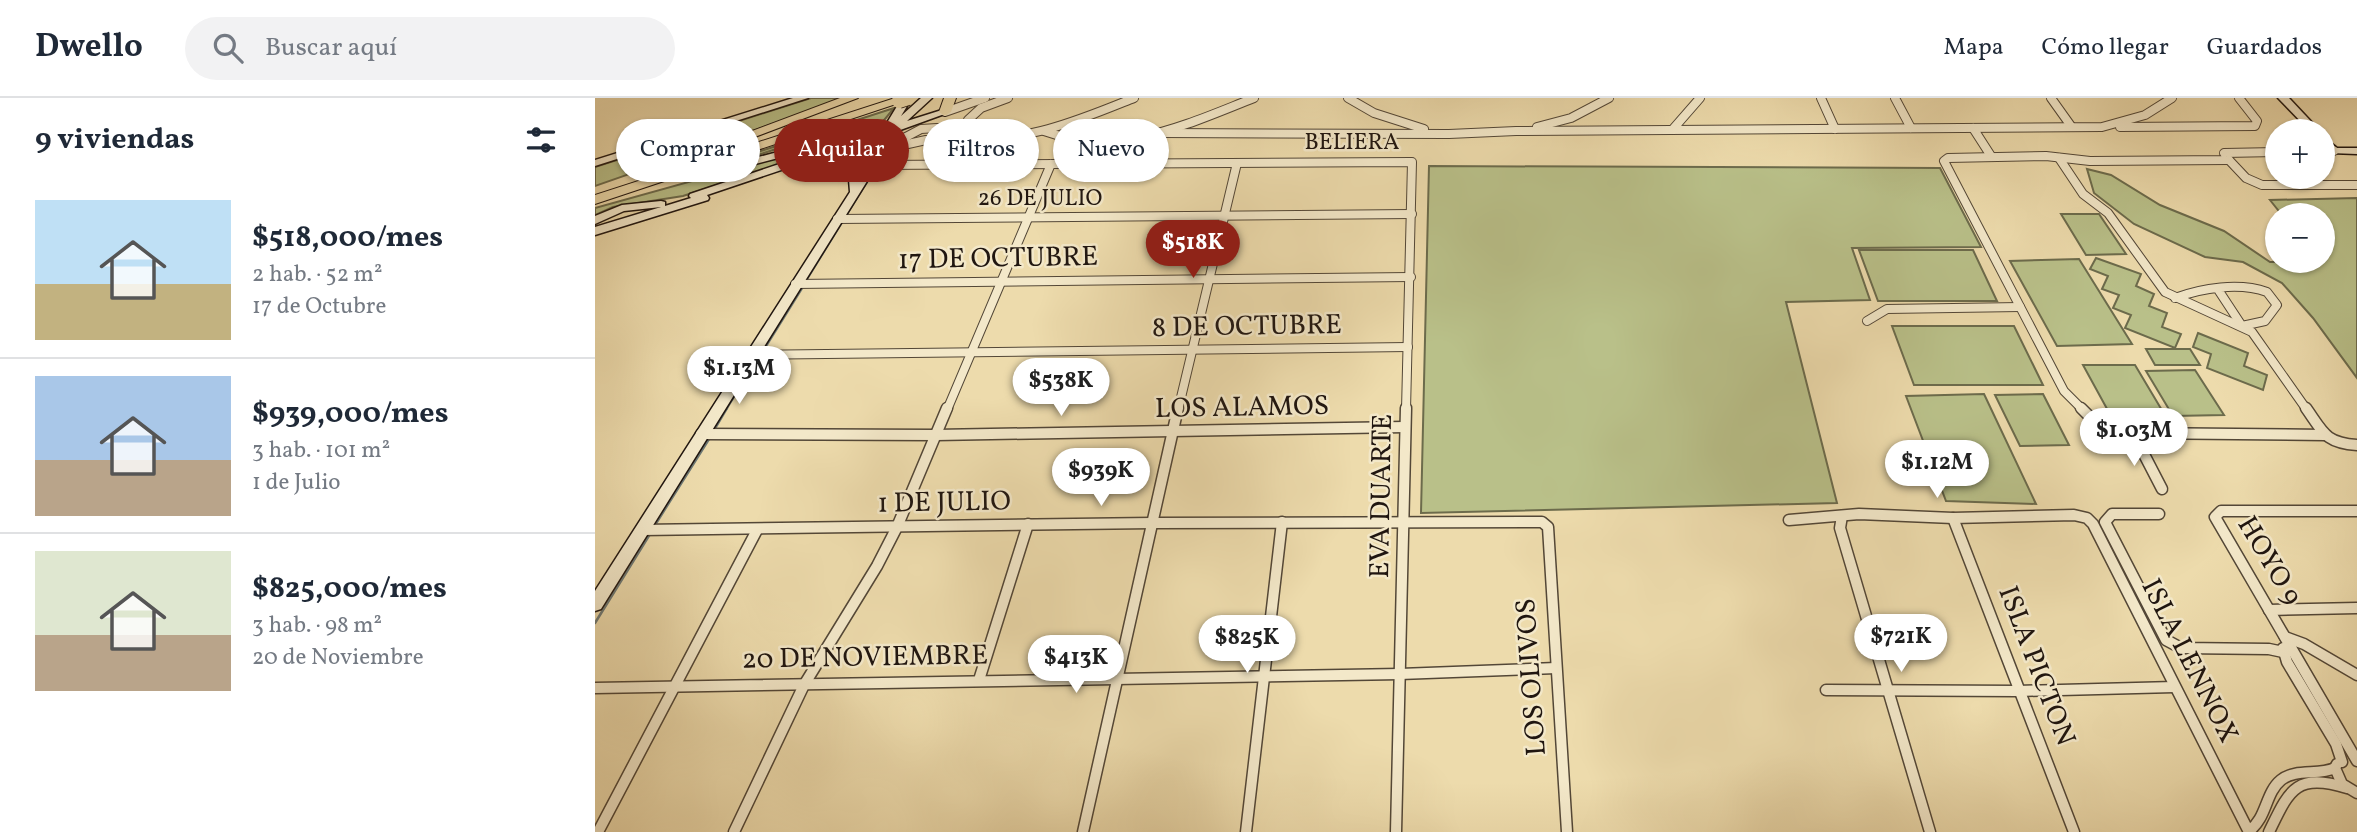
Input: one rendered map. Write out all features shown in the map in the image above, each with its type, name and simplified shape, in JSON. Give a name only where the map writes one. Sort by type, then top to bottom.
[{"type":"highway","points":[[760,131],[852,98]]},
{"type":"highway","points":[[760,137],[880,98]]},
{"type":"highway","points":[[945,112],[950,98]]},
{"type":"highway","points":[[595,203],[905,99]]},
{"type":"highway","points":[[595,190],[620,182]]},
{"type":"highway","points":[[595,203],[675,182]]},
{"type":"street","points":[[595,163],[803,98]]},
{"type":"street","points":[[900,119],[916,98]]},
{"type":"street","points":[[905,119],[927,98]]},
{"type":"street","points":[[909,127],[985,98]]},
{"type":"street","points":[[973,119],[981,108],[1009,98]]},
{"type":"street","points":[[1039,132],[1134,98]]},
{"type":"street","points":[[1169,130],[1254,98]]},
{"type":"street","points":[[1348,98],[1391,119],[1441,133]]},
{"type":"street","points":[[1516,131],[1571,118],[1609,98]]},
{"type":"street","points":[[1673,129],[1700,98]]},
{"type":"street","points":[[1821,98],[1835,129]]},
{"type":"street","points":[[1895,98],[1911,128]]},
{"type":"street","points":[[2051,98],[2071,126]]},
{"type":"street","points":[[2102,127],[2145,115],[2172,98]]},
{"type":"street","points":[[1169,133],[2255,126],[2257,121],[2254,115],[2239,98]]},
{"type":"street","points":[[2283,98],[2303,119]]},
{"type":"street","points":[[895,119],[905,99]]},
{"type":"street","points":[[1571,118],[1581,130]]},
{"type":"street","points":[[1386,132],[1391,119]]},
{"type":"street","points":[[1192,122],[1198,133]]},
{"type":"street","points":[[1970,128],[1987,156]]},
{"type":"street","points":[[1044,131],[1053,135]]},
{"type":"street","points":[[760,160],[844,133],[856,135],[855,140],[849,144],[760,174]]},
{"type":"street","points":[[2335,151],[2357,151]]},
{"type":"street","points":[[2265,153],[2089,161],[1987,156],[1948,158],[1944,161],[2069,397],[2096,422],[2133,433],[2325,435]]},
{"type":"street","points":[[2227,156],[2246,178],[2270,186],[2357,185]]},
{"type":"street","points":[[2059,158],[2083,194],[2108,213],[2165,292],[2252,332],[2325,435],[2338,444],[2357,445]]},
{"type":"street","name":"BELIERA","points":[[909,165],[1412,162]]},
{"type":"street","name":"EVA DUARTE","points":[[1396,832],[1412,162]]},
{"type":"street","points":[[1083,832],[1191,350],[1237,163]]},
{"type":"street","points":[[734,832],[804,685],[877,566],[897,527],[1051,164]]},
{"type":"street","points":[[595,220],[622,208],[660,205],[774,173]]},
{"type":"street","points":[[595,231],[774,177]]},
{"type":"street","points":[[694,197],[738,182]]},
{"type":"street","points":[[854,182],[854,191]]},
{"type":"street","points":[[595,604],[650,529],[709,434],[753,355],[841,219],[860,182]]},
{"type":"street","name":"26 DE JULIO","points":[[841,219],[1412,214]]},
{"type":"street","name":"17 DE OCTUBRE","points":[[801,284],[1411,277]]},
{"type":"street","points":[[2175,298],[2188,293],[2256,289],[2265,291],[2276,301],[2277,305],[2265,321],[2242,326]]},
{"type":"street","points":[[2219,291],[2242,326]]},
{"type":"street","points":[[1867,321],[1887,309],[2020,307]]},
{"type":"street","name":"8 DE OCTUBRE","points":[[753,355],[1408,347]]},
{"type":"street","name":"LOS ALAMOS","points":[[709,434],[936,435],[1405,428]]},
{"type":"street","points":[[2133,433],[2162,489]]},
{"type":"street","name":"HOYO 9","points":[[2339,765],[2357,763],[2215,517],[2221,511],[2357,511]]},
{"type":"street","points":[[1790,520],[1886,514],[1953,517]]},
{"type":"street","points":[[2159,514],[2112,514],[2105,522],[2166,640],[2181,648],[2269,649],[2283,652]]},
{"type":"street","points":[[1842,516],[1840,528],[1930,832]]},
{"type":"street","name":"ISLA LENNOX","points":[[1953,517],[2082,516],[2093,524],[2249,831]]},
{"type":"street","name":"ISLA PICTON","points":[[1953,517],[2074,832]]},
{"type":"street","points":[[1246,832],[1282,522]]},
{"type":"street","name":"1 DE JULIO","points":[[650,529],[1542,522]]},
{"type":"street","name":"LOS OLIVOS","points":[[1542,522],[1548,527],[1567,832]]},
{"type":"street","points":[[979,680],[1028,524]]},
{"type":"street","points":[[598,832],[757,530]]},
{"type":"street","points":[[2269,610],[2357,608]]},
{"type":"street","points":[[2285,637],[2304,644],[2357,675]]},
{"type":"street","name":"HOYO 9","points":[[2285,637],[2283,652],[2336,744],[2339,765],[2337,778],[2352,790]]},
{"type":"street","name":"20 DE NOVIEMBRE","points":[[595,688],[1400,674],[1556,668]]},
{"type":"street","points":[[1826,690],[2018,691],[2174,687]]},
{"type":"street","points":[[2249,831],[2260,822],[2268,797],[2284,778],[2300,772],[2324,773],[2339,765]]},
{"type":"street","points":[[2269,832],[2287,795],[2299,784],[2325,783],[2352,790]]},
{"type":"green space","points":[[811,98],[847,98],[787,119],[774,119],[774,123],[760,128],[760,119],[745,119]]},
{"type":"green space","points":[[894,108],[885,119],[860,119]]},
{"type":"green space","points":[[774,147],[774,150],[760,154],[760,151]]},
{"type":"green space","points":[[774,158],[774,166],[760,171],[760,162]]},
{"type":"green space","points":[[616,160],[616,179],[595,186],[595,167]]},
{"type":"green space","points":[[1429,166],[1940,168],[1981,247],[1852,248],[1870,300],[1786,302],[1837,503],[1421,513]]},
{"type":"green space","points":[[2087,169],[2111,175],[2160,205],[2224,231],[2265,259],[2265,273],[2335,273],[2335,203],[2272,203],[2270,200],[2357,198],[2357,378],[2313,318],[2282,283],[2243,262],[2205,257],[2134,224],[2094,193]]},
{"type":"green space","points":[[689,182],[726,182],[683,196],[613,207],[595,215],[595,208]]},
{"type":"green space","points":[[2061,214],[2099,214],[2126,254],[2086,255]]},
{"type":"green space","points":[[1859,250],[1973,250],[1997,301],[1878,301]]},
{"type":"green space","points":[[2096,258],[2141,274],[2136,286],[2154,294],[2149,306],[2167,313],[2162,327],[2181,334],[2175,348],[2125,328],[2131,315],[2113,308],[2119,295],[2102,289],[2108,276],[2090,269]]},
{"type":"green space","points":[[2079,259],[2132,344],[2057,346],[2010,261]]},
{"type":"green space","points":[[1892,326],[2014,326],[2043,385],[1914,385]]},
{"type":"green space","points":[[2198,333],[2248,353],[2244,366],[2267,375],[2263,390],[2207,368],[2211,354],[2193,347]]},
{"type":"green space","points":[[2146,349],[2190,349],[2200,365],[2155,365]]},
{"type":"green space","points":[[2083,365],[2135,365],[2166,417],[2112,418]]},
{"type":"green space","points":[[2195,370],[2224,415],[2173,416],[2146,371]]},
{"type":"green space","points":[[1984,394],[2036,504],[1946,501],[1906,396]]},
{"type":"green space","points":[[2043,394],[2069,445],[2020,446],[1995,395]]},
{"type":"waterway","points":[[846,216],[867,182]]},
{"type":"waterway","points":[[806,281],[843,221]]},
{"type":"waterway","points":[[762,353],[803,287]]},
{"type":"waterway","points":[[726,410],[758,358]]},
{"type":"waterway","points":[[714,430],[727,408]]},
{"type":"waterway","points":[[655,525],[709,439]]},
{"type":"waterway","points":[[595,623],[650,534]]}]
